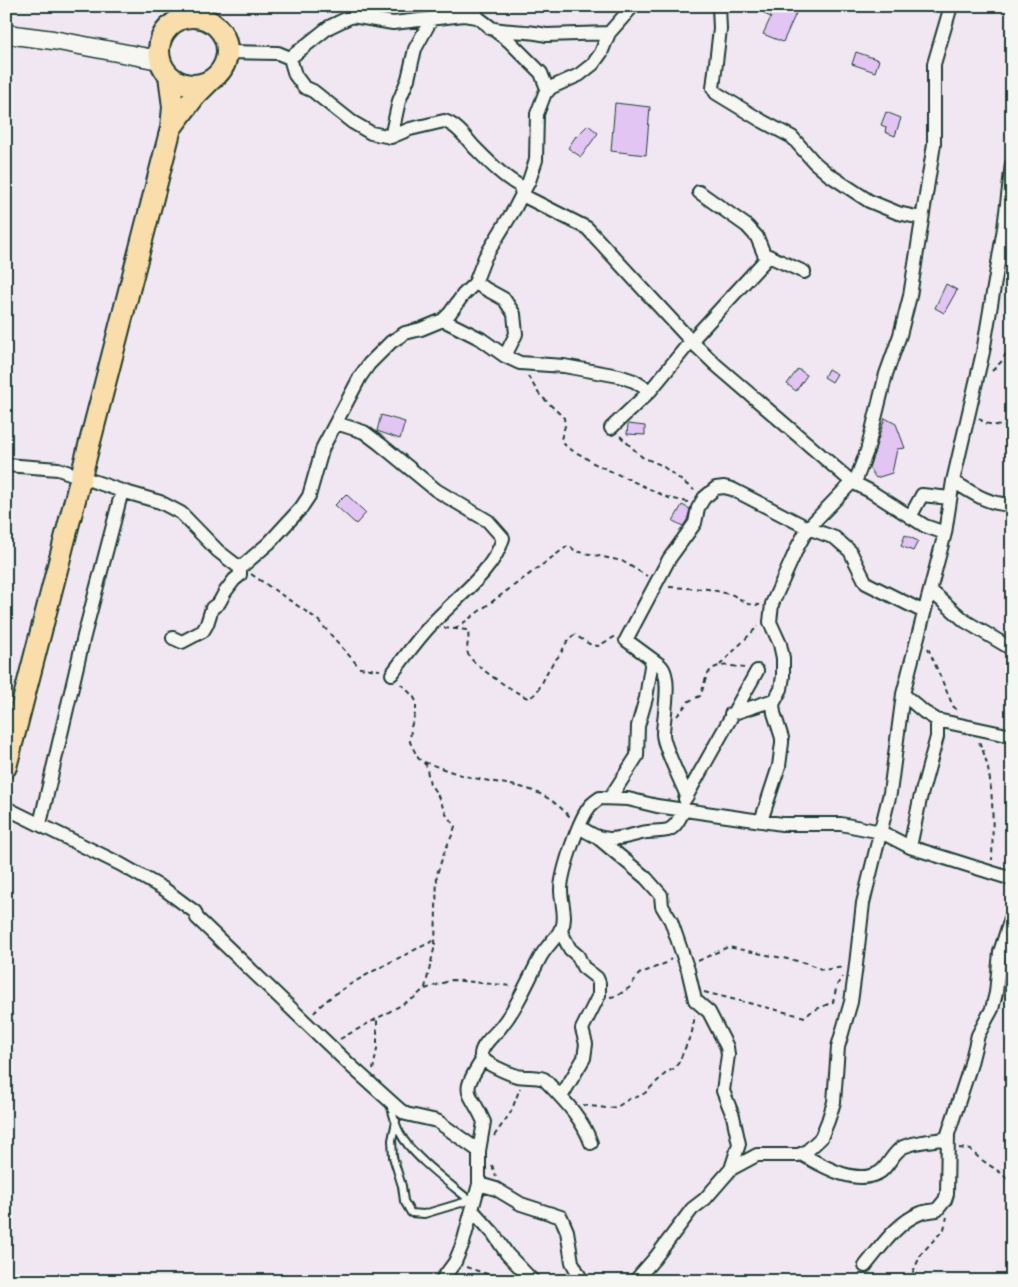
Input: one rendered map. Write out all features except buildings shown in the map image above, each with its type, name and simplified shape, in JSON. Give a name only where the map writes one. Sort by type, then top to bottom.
[{"type":"highway","points":[[171,128],[195,96],[221,72],[229,52],[220,30],[195,6]]},
{"type":"highway","points":[[6,767],[171,128],[172,107],[161,41],[174,15],[184,18],[204,19],[210,22]]},
{"type":"highway","points":[[164,67],[175,80],[188,85],[203,84],[210,81]]},
{"type":"main road","points":[[6,34],[53,40],[164,67]]},
{"type":"street","points":[[173,638],[182,642],[203,631],[208,624],[212,608],[219,603],[224,592],[240,575],[240,568],[269,543],[301,508],[309,496],[323,448],[360,377],[369,364],[391,342],[405,333],[443,320],[474,283],[491,245],[516,208],[536,160],[537,114],[546,93],[552,87],[579,75],[593,64],[601,53],[609,33],[634,6]]},
{"type":"street","points":[[719,6],[720,30],[713,88],[716,93],[762,121],[792,136],[814,162],[828,174],[870,200],[898,213],[921,218]]},
{"type":"street","points":[[761,822],[779,766],[782,743],[773,708],[774,700],[781,689],[784,658],[770,622],[771,607],[808,528],[857,477],[867,451],[886,374],[902,327],[917,260],[921,218],[934,144],[934,64],[950,6]]},
{"type":"street","points":[[290,58],[329,27],[352,16],[387,23],[464,15],[476,12],[490,28],[509,41],[541,73],[548,91]]},
{"type":"street","points":[[391,137],[399,101],[408,79],[415,49],[432,18]]},
{"type":"street","points":[[490,28],[511,32],[536,32],[546,35],[609,33]]},
{"type":"street","points":[[229,52],[278,53],[290,58]]},
{"type":"street","points":[[290,58],[295,75],[304,87],[371,133],[391,137],[410,129],[444,121],[449,123],[488,161],[511,181],[520,186],[522,195]]},
{"type":"street","points":[[635,1281],[656,1258],[692,1210],[705,1199],[731,1169],[757,1155],[801,1154],[812,1148],[821,1138],[834,1102],[838,1048],[851,1002],[863,903],[890,793],[903,694],[945,532],[950,498],[977,384],[1008,228],[1012,164]]},
{"type":"street","points":[[700,192],[747,226],[757,237],[761,248],[769,256],[804,272]]},
{"type":"street","points":[[522,195],[587,228],[691,341],[852,482],[870,490],[925,526],[945,532]]},
{"type":"street","points":[[611,428],[650,391],[691,341],[769,256]]},
{"type":"street","points":[[474,283],[504,299],[514,314],[516,334],[505,356]]},
{"type":"street","points":[[443,320],[481,339],[505,356],[520,363],[564,366],[619,376],[634,381],[650,391]]},
{"type":"street","points":[[336,423],[364,432],[436,490],[488,522],[502,538],[500,548],[476,580],[430,626],[392,674]]},
{"type":"street","points":[[6,465],[58,469],[160,502],[180,513],[218,552],[240,568]]},
{"type":"street","points":[[954,480],[977,495],[997,504],[1012,504]]},
{"type":"street","points":[[687,796],[664,742],[666,690],[664,670],[626,641],[669,560],[695,523],[701,503],[716,488],[732,489],[808,528],[831,535],[848,549],[866,583],[924,612]]},
{"type":"street","points":[[40,824],[84,636],[122,491]]},
{"type":"street","points":[[910,517],[922,495],[950,498]]},
{"type":"street","points":[[930,590],[965,621],[1012,649]]},
{"type":"street","points":[[610,798],[637,756],[638,726],[646,698],[652,660]]},
{"type":"street","points":[[579,826],[597,837],[609,839],[668,830],[676,824],[687,796],[757,670]]},
{"type":"street","points":[[903,694],[924,712],[937,720],[1012,736]]},
{"type":"street","points":[[731,714],[774,700]]},
{"type":"street","points":[[910,847],[920,799],[938,737],[937,720]]},
{"type":"street","points":[[591,1143],[587,1131],[544,1079],[532,1076],[518,1076],[487,1063],[483,1060],[481,1054],[486,1044],[511,1013],[541,956],[560,930],[564,919],[561,892],[562,879],[579,826],[591,805],[600,798],[682,808],[761,822],[841,824],[881,832],[910,847],[1012,879]]},
{"type":"street","points":[[6,808],[120,864],[164,889],[195,912],[197,918],[389,1100],[406,1114],[437,1121],[479,1151]]},
{"type":"street","points":[[597,837],[646,878],[661,895],[662,906],[671,922],[693,991],[708,1012],[728,1050],[723,1091],[733,1116],[739,1144],[731,1169]]},
{"type":"street","points":[[865,1266],[892,1234],[907,1221],[923,1212],[937,1210],[945,1200],[948,1187],[947,1142],[978,1035],[992,1009],[996,993],[1000,952],[1012,915]]},
{"type":"street","points":[[560,930],[570,949],[578,956],[583,967],[597,978],[600,989],[582,1029],[586,1044],[584,1058],[563,1100]]},
{"type":"street","points":[[441,1281],[455,1262],[463,1243],[472,1204],[479,1184],[479,1151],[484,1121],[472,1102],[468,1089],[473,1074],[483,1060]]},
{"type":"street","points":[[801,1154],[826,1169],[839,1174],[857,1177],[880,1172],[897,1151],[905,1146],[947,1142]]},
{"type":"street","points":[[479,1184],[496,1189],[520,1204],[561,1217],[567,1232],[572,1262],[584,1280]]},
{"type":"street","points":[[472,1204],[507,1254],[532,1280]]},
{"type":"lane","points":[[389,1100],[400,1133],[413,1150],[472,1204]]},
{"type":"lane","points":[[396,1122],[391,1147],[402,1186],[404,1202],[411,1213],[424,1214],[472,1204]]},
{"type":"path","points":[[977,384],[1001,362],[1012,344]]},
{"type":"path","points":[[520,363],[539,394],[558,410],[564,418],[565,426],[561,439],[563,445],[585,456],[591,462],[669,498],[701,503]]},
{"type":"path","points":[[971,409],[982,421],[1012,428]]},
{"type":"path","points":[[611,428],[642,457],[660,466],[701,503]]},
{"type":"path","points":[[1012,518],[1010,532],[1012,544]]},
{"type":"path","points":[[455,629],[569,545],[575,551],[622,561],[636,568],[656,584],[670,588],[708,589],[732,595],[748,604],[771,607]]},
{"type":"path","points":[[240,568],[317,619],[360,668],[387,671],[392,674],[416,701],[410,742],[418,758],[428,769],[430,784],[447,816],[455,826],[437,874],[436,940],[424,989]]},
{"type":"path","points":[[664,722],[675,718],[689,701],[700,696],[709,672],[720,665],[771,607]]},
{"type":"path","points":[[430,626],[468,632],[467,652],[472,660],[510,688],[528,698],[533,697],[551,665],[572,636],[576,636],[590,645],[598,646],[633,626]]},
{"type":"path","points":[[920,628],[953,706],[970,726],[982,748],[989,772],[993,830],[991,872]]},
{"type":"path","points":[[720,665],[757,670]]},
{"type":"path","points":[[421,761],[479,779],[534,790],[558,804],[579,826]]},
{"type":"path","points":[[308,1023],[318,1008],[329,999],[368,975],[436,940]]},
{"type":"path","points":[[563,1100],[612,1108],[617,1107],[629,1098],[645,1093],[679,1062],[692,1032],[694,970],[698,961],[728,947],[807,963],[823,970],[846,967]]},
{"type":"path","points":[[596,1000],[621,994],[632,985],[638,974],[666,962],[680,950]]},
{"type":"path","points":[[693,991],[805,1017],[812,1011],[833,1002],[837,985],[846,967],[858,952]]},
{"type":"path","points":[[330,1044],[414,998],[424,989],[452,980],[526,987]]},
{"type":"path","points":[[369,1083],[377,1049],[377,1018]]},
{"type":"path","points":[[494,1137],[511,1112],[519,1089],[532,1076]]},
{"type":"path","points":[[947,1142],[971,1150],[1012,1184]]},
{"type":"path","points":[[909,1281],[921,1254],[946,1225],[945,1200]]},
{"type":"path","points":[[455,1262],[493,1276],[532,1280]]}]
